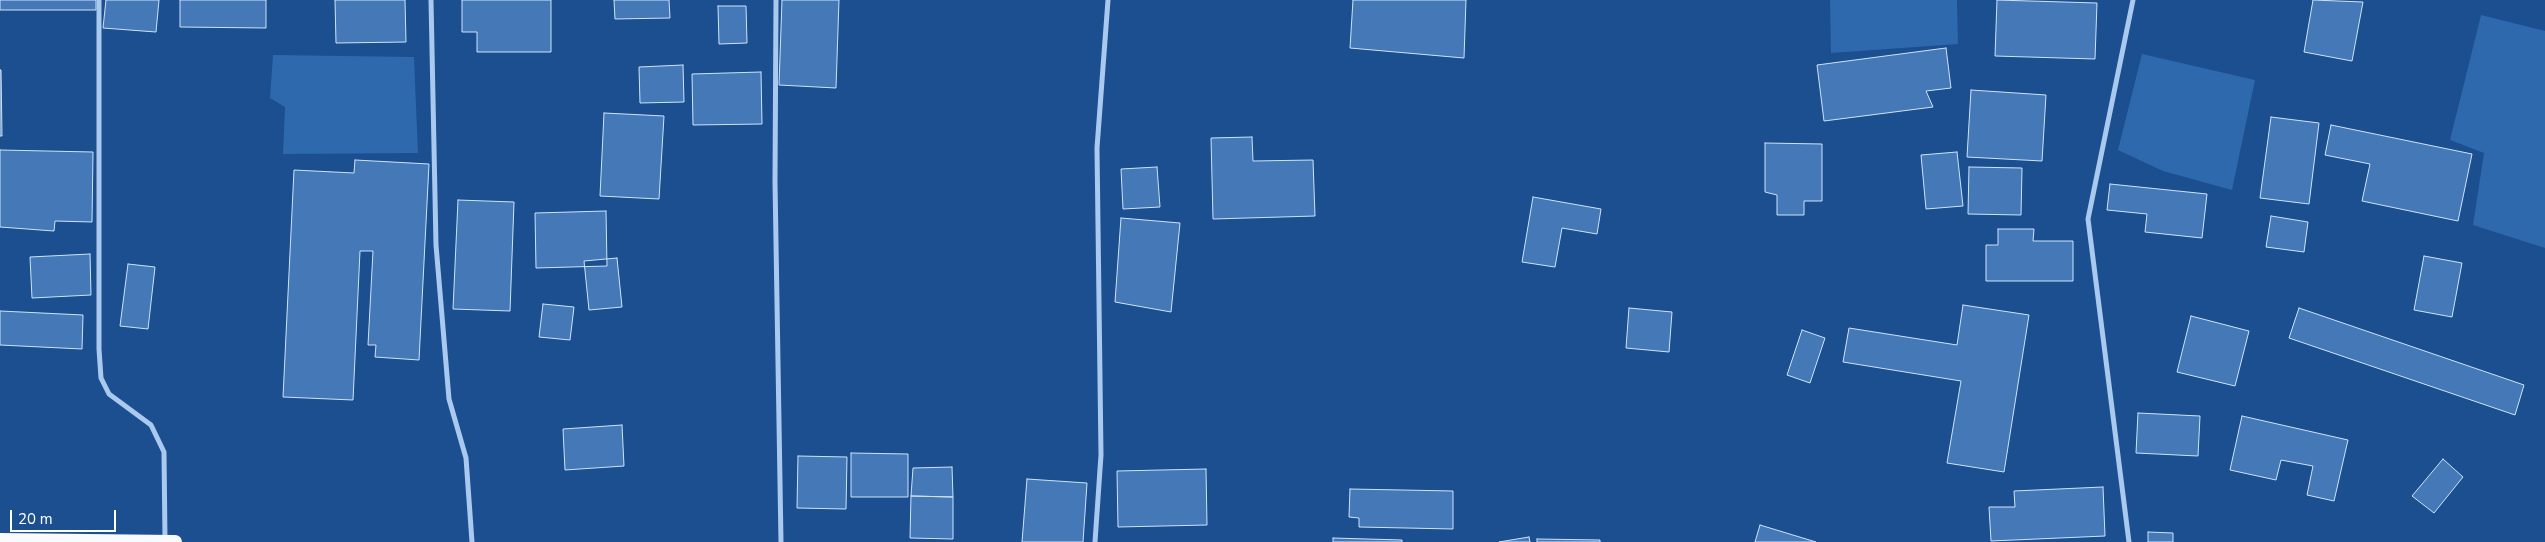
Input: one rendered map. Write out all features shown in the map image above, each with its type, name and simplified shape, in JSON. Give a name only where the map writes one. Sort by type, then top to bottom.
[{"type":"highway","points":[[0,540],[170,541]]},
{"type":"street","points":[[99,0],[99,349],[102,378],[109,394],[151,425],[164,452],[170,541]]},
{"type":"street","points":[[431,0],[436,245],[449,399],[466,458],[472,542]]},
{"type":"street","points":[[776,0],[775,191],[781,542]]},
{"type":"street","points":[[1095,542],[1101,455],[1097,148],[1108,0]]},
{"type":"street","points":[[2129,542],[2088,219],[2133,0]]},
{"type":"shaded area","points":[[1830,0],[1957,0],[1958,44],[1831,53]]},
{"type":"shaded area","points":[[2481,15],[2545,31],[2545,248],[2473,225],[2484,153],[2450,140]]},
{"type":"shaded area","points":[[2142,54],[2255,80],[2232,190],[2163,171],[2118,150]]},
{"type":"shaded area","points":[[273,55],[414,57],[418,153],[283,154],[285,107],[270,98]]},
{"type":"building","points":[[0,0],[96,0],[96,10],[0,10]]},
{"type":"building","points":[[106,0],[159,0],[156,32],[103,28]]},
{"type":"building","points":[[180,0],[266,0],[266,28],[180,27]]},
{"type":"building","points":[[335,0],[405,0],[406,42],[336,43]]},
{"type":"building","points":[[462,0],[551,0],[551,52],[477,52],[477,32],[462,32]]},
{"type":"building","points":[[614,0],[669,0],[670,18],[615,19]]},
{"type":"building","points":[[782,0],[839,0],[836,88],[779,85]]},
{"type":"building","points":[[1353,0],[1466,0],[1464,58],[1350,48]]},
{"type":"building","points":[[1997,0],[2097,3],[2095,59],[1995,56]]},
{"type":"building","points":[[2313,0],[2363,2],[2352,61],[2304,52]]},
{"type":"building","points":[[718,6],[746,6],[747,43],[719,44]]},
{"type":"building","points":[[1946,48],[1951,88],[1926,91],[1933,107],[1824,121],[1817,65]]},
{"type":"building","points":[[683,65],[684,102],[640,103],[639,67]]},
{"type":"building","points":[[1,70],[2,136],[0,136]]},
{"type":"building","points":[[761,72],[762,124],[693,125],[692,74]]},
{"type":"building","points":[[1971,90],[2046,95],[2042,161],[1967,157]]},
{"type":"building","points":[[604,113],[664,116],[659,199],[600,196]]},
{"type":"building","points":[[2271,117],[2319,123],[2309,204],[2260,198]]},
{"type":"building","points":[[2331,125],[2472,154],[2458,221],[2362,201],[2370,164],[2325,155]]},
{"type":"building","points":[[1252,137],[1253,161],[1313,160],[1315,216],[1213,219],[1211,138]]},
{"type":"building","points":[[1765,143],[1822,144],[1822,201],[1804,201],[1804,215],[1777,215],[1777,195],[1765,192]]},
{"type":"building","points":[[0,150],[93,152],[92,222],[55,221],[54,231],[0,227]]},
{"type":"building","points":[[1957,152],[1963,206],[1926,209],[1921,155]]},
{"type":"building","points":[[355,160],[429,164],[419,360],[375,357],[376,345],[368,345],[373,251],[360,251],[353,400],[283,397],[294,170],[354,173]]},
{"type":"building","points":[[1157,167],[1160,207],[1123,209],[1121,169]]},
{"type":"building","points":[[1969,167],[2022,168],[2021,215],[1968,214]]},
{"type":"building","points":[[2110,184],[2207,194],[2202,238],[2145,232],[2147,214],[2107,210]]},
{"type":"building","points":[[1533,197],[1601,209],[1597,234],[1562,228],[1555,267],[1522,262]]},
{"type":"building","points":[[458,200],[514,202],[510,311],[453,309]]},
{"type":"building","points":[[606,211],[607,266],[536,268],[535,213]]},
{"type":"building","points":[[2271,216],[2308,222],[2304,252],[2266,247]]},
{"type":"building","points":[[1121,218],[1180,223],[1171,312],[1115,302]]},
{"type":"building","points":[[1998,229],[2034,229],[2033,241],[2073,241],[2073,281],[1986,281],[1986,245],[1998,245]]},
{"type":"building","points":[[90,254],[91,295],[32,298],[30,257]]},
{"type":"building","points":[[2424,256],[2462,263],[2452,317],[2414,310]]},
{"type":"building","points":[[617,258],[622,307],[589,310],[584,261]]},
{"type":"building","points":[[128,264],[155,267],[148,329],[120,326]]},
{"type":"building","points":[[543,304],[574,307],[570,340],[539,337]]},
{"type":"building","points":[[1963,305],[2029,315],[2004,472],[1947,463],[1961,381],[1843,362],[1849,328],[1957,345]]},
{"type":"building","points":[[1629,308],[1672,312],[1669,352],[1626,348]]},
{"type":"building","points":[[2299,308],[2524,385],[2515,415],[2289,338]]},
{"type":"building","points":[[0,311],[83,315],[82,349],[0,345]]},
{"type":"building","points":[[2191,316],[2249,331],[2235,386],[2177,372]]},
{"type":"building","points":[[1802,330],[1825,338],[1810,383],[1787,375]]},
{"type":"building","points":[[2138,413],[2200,416],[2198,456],[2136,453]]},
{"type":"building","points":[[2242,416],[2348,440],[2334,501],[2307,495],[2313,466],[2281,460],[2276,480],[2230,470]]},
{"type":"building","points":[[622,425],[624,466],[565,470],[563,429]]},
{"type":"building","points":[[851,453],[908,454],[908,497],[851,497]]},
{"type":"building","points":[[798,456],[847,457],[846,509],[797,508]]},
{"type":"building","points":[[2443,459],[2463,477],[2434,513],[2412,496]]},
{"type":"building","points":[[952,467],[953,497],[911,496],[913,468]]},
{"type":"building","points":[[1206,469],[1207,525],[1118,527],[1117,471]]},
{"type":"building","points":[[1027,479],[1087,483],[1083,542],[1022,542]]},
{"type":"building","points":[[2103,487],[2105,536],[1991,541],[1989,507],[2015,507],[2014,491]]},
{"type":"building","points":[[1350,489],[1453,491],[1453,529],[1359,527],[1359,518],[1349,517]]},
{"type":"building","points":[[911,496],[953,497],[953,539],[910,538]]},
{"type":"building","points":[[1760,525],[1816,542],[1755,542]]},
{"type":"building","points":[[2148,532],[2173,533],[2173,542],[2148,542]]},
{"type":"building","points":[[1529,537],[1530,542],[1499,542]]},
{"type":"building","points":[[1333,538],[1402,540],[1402,542],[1333,542]]},
{"type":"building","points":[[1537,539],[1600,540],[1600,542],[1537,542]]}]
